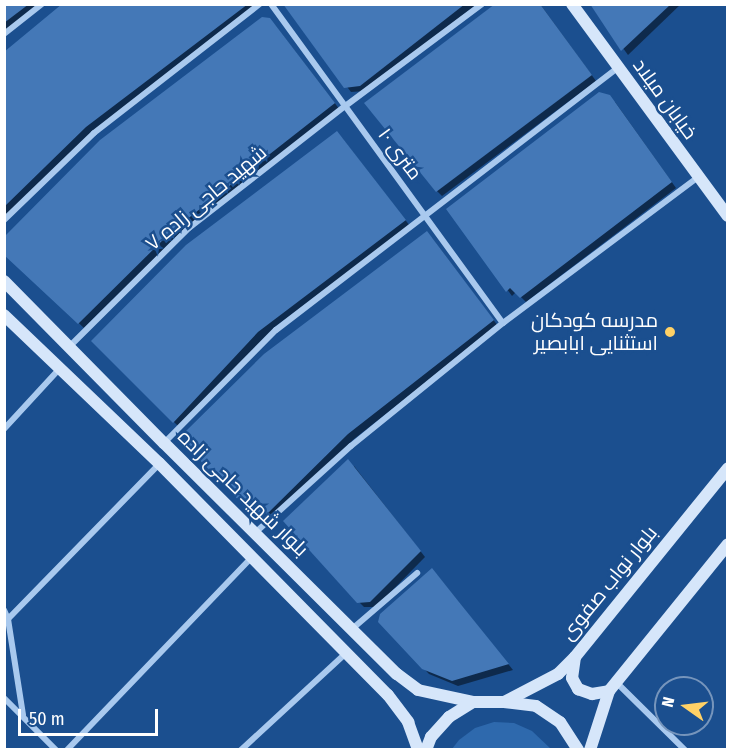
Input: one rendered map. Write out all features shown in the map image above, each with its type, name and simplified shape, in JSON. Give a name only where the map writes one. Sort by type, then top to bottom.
[{"type":"street","points":[[4,34],[42,4]]},
{"type":"street","points":[[4,220],[94,133],[260,4]]},
{"type":"street","name":"۱۰ متری","points":[[271,4],[502,323]]},
{"type":"street","name":"شهید حاجی زاده ۷","points":[[70,346],[189,228],[344,107],[482,4]]},
{"type":"street","name":"خیابان میلاد","points":[[572,4],[728,216]]},
{"type":"street","points":[[164,443],[276,330],[618,68]]},
{"type":"street","points":[[256,532],[351,446],[502,323],[698,177]]},
{"type":"street","name":"بلوار شهید حاجی زاده","points":[[4,280],[164,443],[397,674],[418,690],[473,702],[504,702],[536,706],[560,722],[578,750]]},
{"type":"street","name":"بلوار شهید حاجی زاده","points":[[4,315],[61,366],[388,695],[408,722],[418,750]]},
{"type":"street","points":[[4,429],[61,366]]},
{"type":"street","points":[[8,619],[159,463]]},
{"type":"street","name":"بلوار نواب صفوی","points":[[504,702],[558,674],[728,468]]},
{"type":"street","points":[[590,750],[613,687],[728,544]]},
{"type":"street","points":[[67,750],[252,557]]},
{"type":"street","points":[[352,629],[417,573]]},
{"type":"street","points":[[4,610],[8,619],[23,715]]},
{"type":"street","points":[[242,750],[347,653]]},
{"type":"street","points":[[574,657],[572,678],[578,689],[592,694],[613,687]]},
{"type":"street","points":[[613,687],[684,750]]},
{"type":"street","points":[[4,698],[56,750]]},
{"type":"street","points":[[426,750],[431,737],[449,717],[473,702]]},
{"type":"shaded area","points":[[494,722],[514,723],[532,731],[551,749],[452,749],[459,740],[475,728]]},
{"type":"building","points":[[4,4],[29,4],[4,23]]},
{"type":"building","points":[[62,4],[248,4],[86,127],[4,207],[4,52]]},
{"type":"building","points":[[283,4],[465,4],[360,86],[344,88]]},
{"type":"building","points":[[495,4],[540,4],[592,75],[436,192],[364,103]]},
{"type":"building","points":[[590,4],[671,4],[621,51]]},
{"type":"building","points":[[262,17],[270,18],[335,103],[172,231],[78,324],[4,255],[4,237],[100,140]]},
{"type":"building","points":[[599,92],[610,95],[672,182],[520,298],[510,288],[506,292],[446,209]]},
{"type":"building","points":[[337,131],[406,220],[258,332],[173,423],[91,341],[186,245]]},
{"type":"building","points":[[427,231],[494,320],[348,434],[267,514],[251,513],[190,450],[186,431],[264,354]]},
{"type":"building","points":[[348,459],[421,551],[370,602],[357,603],[283,521]]},
{"type":"building","points":[[432,568],[509,664],[452,681],[422,669],[378,622],[380,614]]},
{"type":"place","name":"مدرسه کودکان استثنایی ابابصیر","points":[[670,332]]}]
